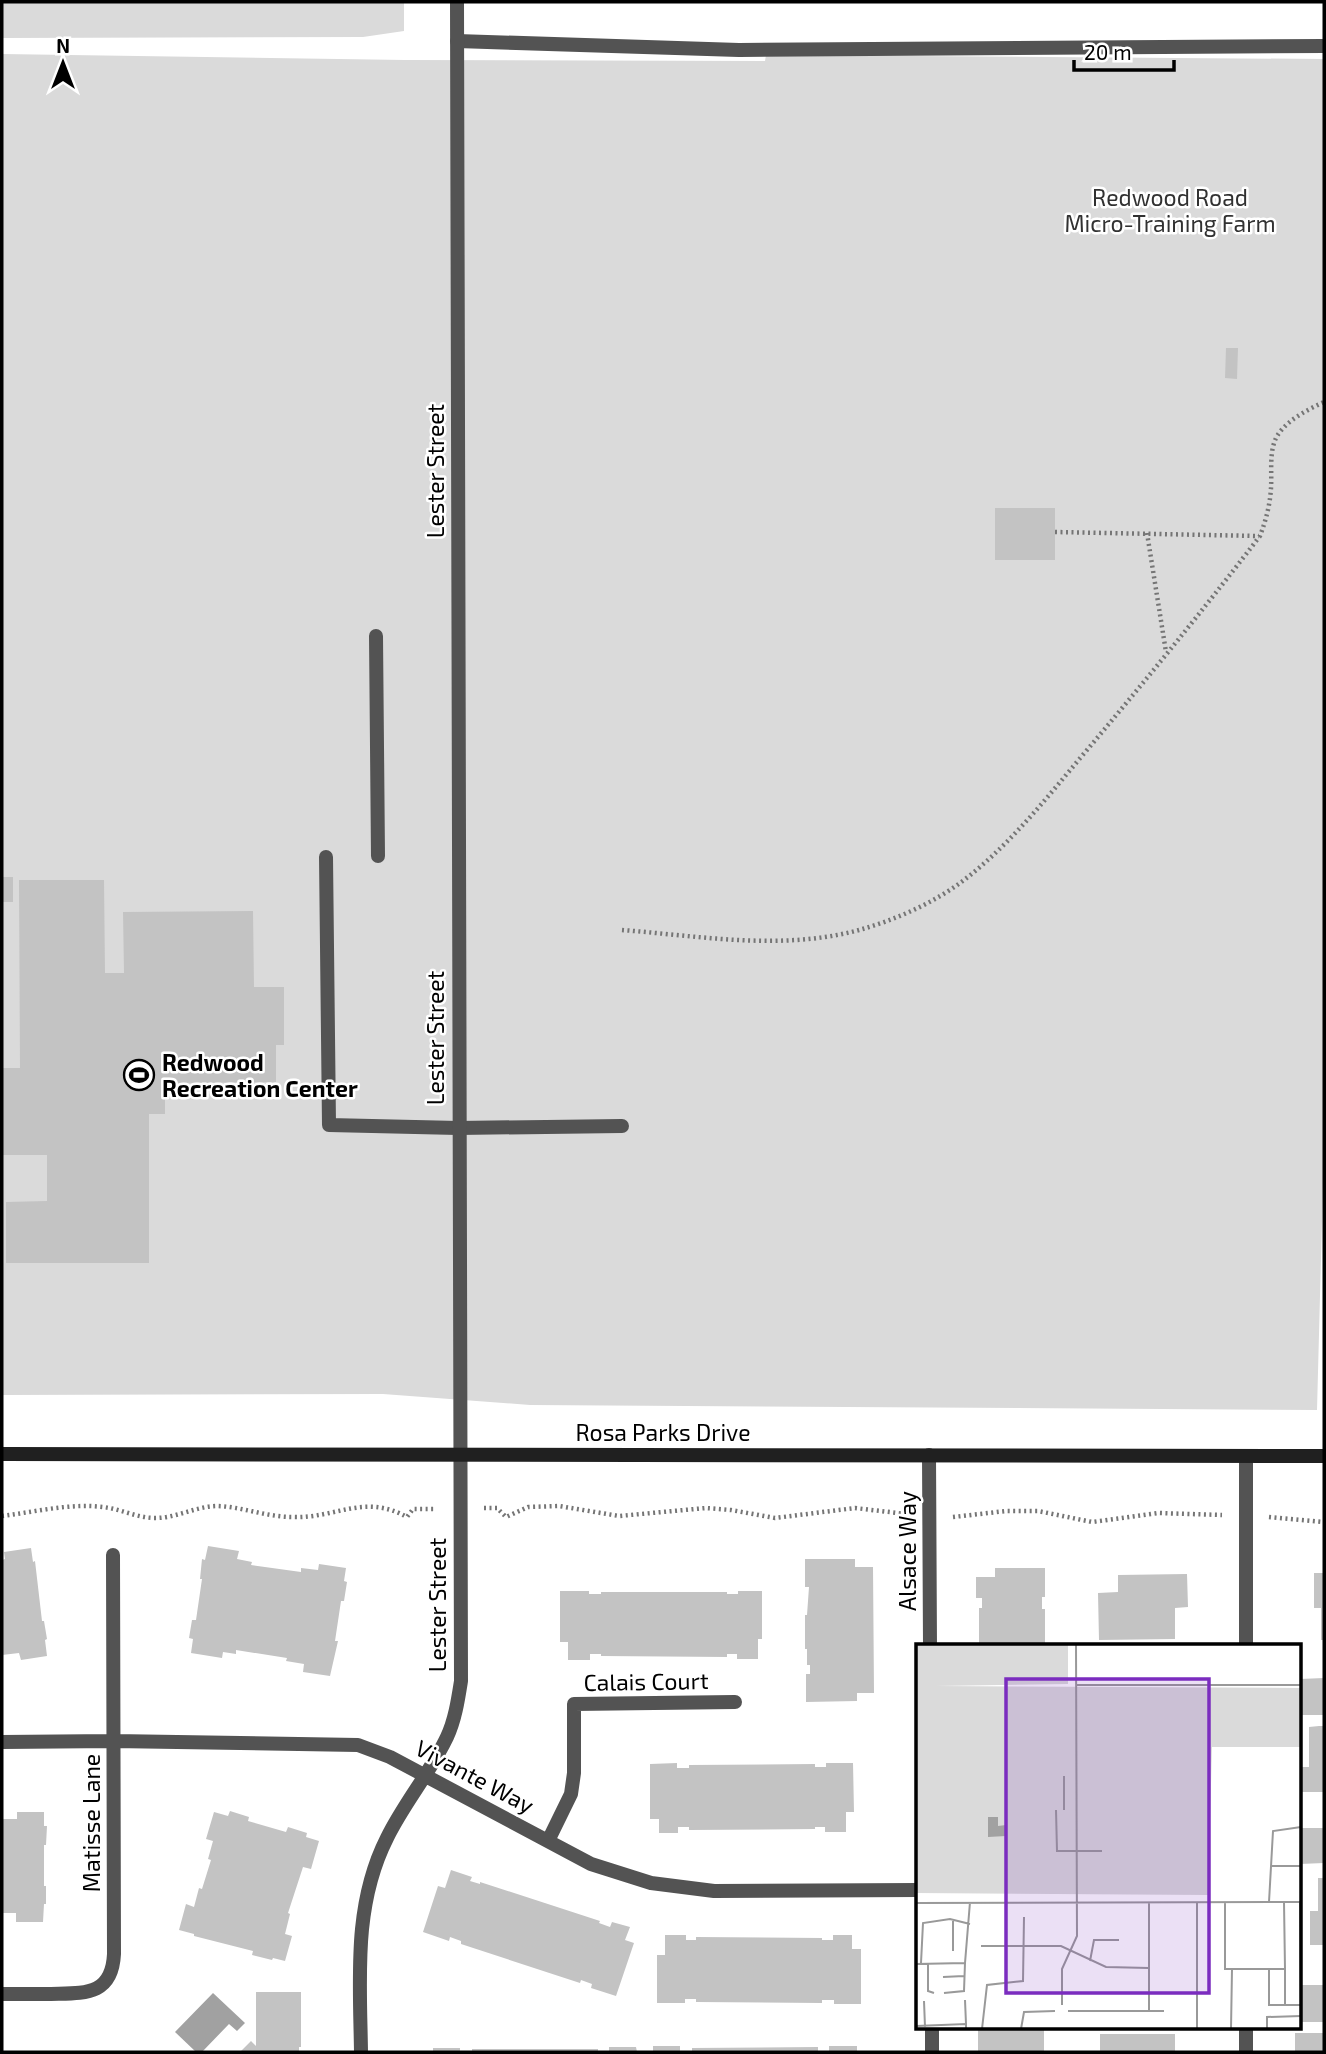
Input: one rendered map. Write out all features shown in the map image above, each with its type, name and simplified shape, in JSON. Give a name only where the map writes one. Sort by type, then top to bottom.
[{"type":"street","name":"Lester Street","points":[[361,2052],[360,1959],[367,1893],[387,1838],[426,1777],[448,1736],[460,1681],[457,2]]},
{"type":"street","points":[[457,41],[739,50],[1324,46]]},
{"type":"street","points":[[376,635],[378,856]]},
{"type":"street","points":[[326,857],[329,1125],[458,1128],[622,1126]]},
{"type":"street","name":"Rosa Parks Drive","points":[[2,1454],[1324,1456]]},
{"type":"street","name":"Alsace Way","points":[[929,1455],[930,1644]]},
{"type":"street","points":[[1246,1456],[1246,1644]]},
{"type":"street","name":"Matisse Lane","points":[[2,1994],[86,1992],[100,1987],[111,1972],[114,1954],[113,1555]]},
{"type":"street","name":"Calais Court","points":[[548,1841],[571,1794],[574,1773],[574,1704],[735,1702]]},
{"type":"street","name":"Vivante Way","points":[[2,1742],[344,1743],[373,1749],[591,1864],[651,1883],[714,1891],[916,1889]]},
{"type":"street","points":[[932,2030],[932,2052]]},
{"type":"street","points":[[1246,2030],[1246,2052]]},
{"type":"path","points":[[622,930],[772,941],[810,938],[858,930],[897,916],[935,898],[962,881],[1011,841],[1260,536],[1267,517],[1273,447],[1278,436],[1286,426],[1324,402]]},
{"type":"path","points":[[1055,532],[1260,536]]},
{"type":"path","points":[[1147,533],[1167,653]]},
{"type":"path","points":[[2,1516],[78,1506],[105,1507],[157,1518],[217,1506],[289,1517],[369,1505],[394,1510],[407,1517],[413,1509]]},
{"type":"path","points":[[498,1508],[506,1517],[528,1507],[559,1506],[619,1516],[706,1508],[775,1518],[855,1508],[893,1514]]},
{"type":"path","points":[[958,1517],[1006,1511],[1038,1511],[1092,1522],[1158,1513],[1209,1515]]},
{"type":"path","points":[[1274,1517],[1324,1522]]},
{"type":"green space","points":[[2,2],[404,2],[404,31],[363,37],[2,38]]},
{"type":"green space","name":"Redwood Road Micro-Training Farm","points":[[2,54],[405,60],[765,61],[766,55],[1324,59],[1324,1145],[1317,1410],[530,1405],[383,1394],[2,1395]]},
{"type":"shaded area","points":[[213,1993],[245,2023],[237,2031],[229,2024],[202,2052],[196,2052],[175,2032]]},
{"type":"building","points":[[1226,348],[1238,348],[1237,379],[1225,378]]},
{"type":"building","points":[[995,508],[1055,508],[1055,560],[995,560]]},
{"type":"building","points":[[2,877],[13,877],[13,902],[2,902]]},
{"type":"building","name":"Redwood Recreation Center","points":[[19,880],[104,880],[105,973],[124,973],[123,912],[253,911],[254,987],[284,987],[284,1045],[276,1045],[276,1082],[165,1083],[165,1114],[149,1114],[149,1263],[6,1263],[6,1202],[47,1201],[47,1155],[2,1155],[2,1068],[20,1068]]},
{"type":"building","points":[[208,1546],[239,1551],[237,1559],[252,1562],[251,1565],[301,1572],[301,1568],[318,1570],[319,1564],[346,1568],[344,1581],[347,1582],[344,1601],[341,1601],[335,1641],[338,1641],[330,1676],[303,1672],[304,1664],[286,1661],[287,1658],[236,1650],[236,1654],[223,1652],[222,1658],[191,1653],[193,1639],[189,1638],[192,1620],[196,1620],[202,1559],[205,1560]]},
{"type":"building","points":[[31,1548],[47,1639],[47,1656],[21,1660],[19,1653],[2,1655],[2,1560],[5,1559],[4,1552]]},
{"type":"building","points":[[805,1559],[855,1559],[855,1567],[873,1567],[874,1693],[857,1693],[857,1701],[806,1702],[806,1674],[810,1674],[810,1665],[807,1665],[805,1649],[805,1615],[809,1587],[805,1587]]},
{"type":"building","points":[[995,1568],[1045,1568],[1045,1597],[1042,1597],[1042,1609],[1045,1609],[1045,1644],[979,1644],[979,1608],[982,1608],[982,1598],[976,1598],[976,1577],[995,1577]]},
{"type":"building","points":[[1314,1573],[1324,1573],[1324,1640],[1321,1640],[1321,1608],[1314,1608]]},
{"type":"building","points":[[1187,1574],[1188,1607],[1175,1608],[1175,1639],[1099,1640],[1098,1593],[1118,1592],[1118,1575]]},
{"type":"building","points":[[560,1591],[589,1591],[589,1594],[738,1594],[738,1591],[762,1591],[762,1639],[758,1639],[758,1659],[737,1659],[737,1654],[727,1654],[727,1657],[590,1654],[590,1660],[568,1660],[568,1642],[560,1642]]},
{"type":"building","points":[[1324,1678],[1324,1715],[1302,1715],[1302,1679]]},
{"type":"building","points":[[1324,1726],[1324,1792],[1302,1792],[1302,1767],[1309,1767],[1309,1727]]},
{"type":"building","points":[[677,1763],[677,1768],[689,1768],[689,1765],[815,1764],[815,1767],[826,1767],[826,1763],[853,1763],[854,1812],[846,1812],[846,1832],[825,1832],[825,1827],[689,1830],[689,1827],[678,1827],[678,1833],[659,1833],[659,1819],[650,1819],[650,1764]]},
{"type":"building","points":[[230,1811],[249,1817],[248,1821],[286,1832],[288,1827],[307,1833],[306,1837],[319,1841],[311,1869],[303,1867],[288,1913],[290,1914],[285,1934],[292,1936],[285,1961],[252,1955],[253,1951],[179,1930],[186,1904],[194,1907],[211,1860],[208,1859],[213,1841],[206,1839],[214,1812],[228,1816]]},
{"type":"building","points":[[17,1812],[44,1812],[44,1826],[47,1826],[44,1845],[46,1904],[43,1922],[16,1922],[16,1913],[2,1913],[2,1819],[17,1819]]},
{"type":"building","points":[[1302,1828],[1324,1828],[1324,1863],[1302,1864]]},
{"type":"building","points":[[451,1870],[472,1877],[470,1881],[600,1921],[599,1923],[610,1927],[612,1922],[630,1927],[625,1940],[634,1943],[616,1996],[591,1988],[592,1984],[581,1980],[580,1983],[461,1944],[461,1941],[450,1937],[449,1941],[423,1932],[438,1886],[445,1888]]},
{"type":"building","points":[[1318,1878],[1324,1878],[1324,1945],[1310,1945],[1310,1911],[1318,1911]]},
{"type":"building","points":[[665,1935],[686,1935],[686,1940],[696,1940],[696,1937],[833,1940],[833,1935],[852,1935],[852,1949],[861,1949],[861,2004],[834,2004],[834,2000],[822,2000],[822,2003],[696,2002],[696,1999],[685,1999],[685,2003],[657,2003],[657,1955],[665,1955]]},
{"type":"building","points":[[1302,1985],[1324,1985],[1324,2022],[1302,2022]]},
{"type":"building","points":[[256,1992],[301,1992],[299,2052],[240,2052],[251,2041],[256,2046]]},
{"type":"building","points":[[978,2030],[1044,2030],[1044,2052],[978,2052]]},
{"type":"building","points":[[1295,2033],[1324,2033],[1324,2052],[1295,2052]]},
{"type":"building","points":[[1100,2034],[1175,2034],[1175,2052],[1100,2052]]},
{"type":"building","points":[[653,2046],[680,2046],[680,2052],[653,2052]]},
{"type":"building","points":[[829,2046],[857,2046],[857,2052],[829,2052]]},
{"type":"building","points":[[609,2047],[636,2047],[637,2052],[609,2052]]},
{"type":"building","points":[[818,2047],[818,2052],[692,2052],[692,2048]]},
{"type":"building","points":[[433,2048],[460,2048],[460,2052],[433,2052]]},
{"type":"building","points":[[472,2049],[598,2049],[598,2052],[472,2052]]},
{"type":"place","name":"Redwood Recreation Center","points":[[139,1075]]}]
